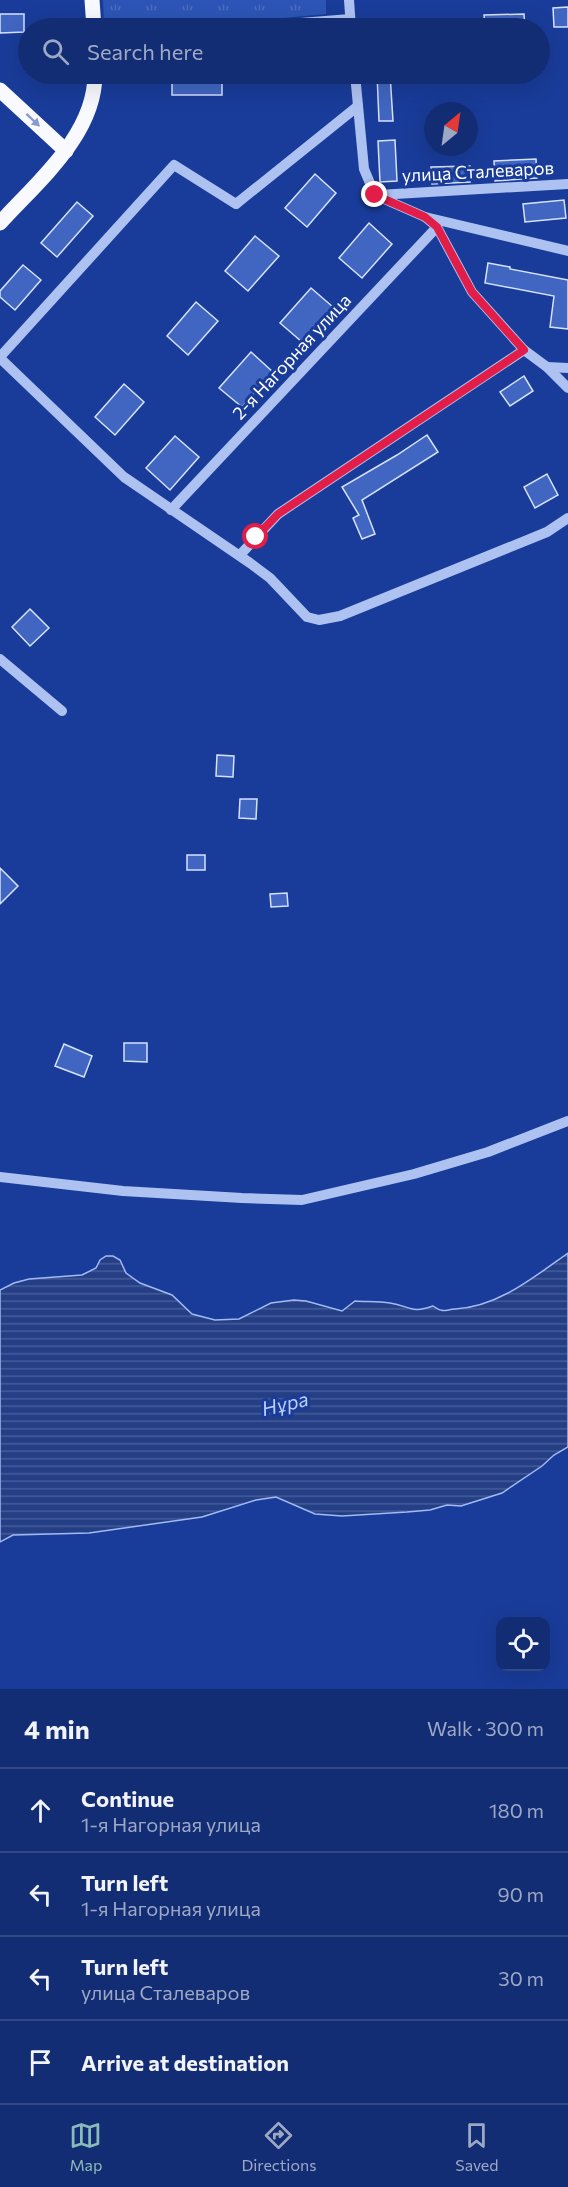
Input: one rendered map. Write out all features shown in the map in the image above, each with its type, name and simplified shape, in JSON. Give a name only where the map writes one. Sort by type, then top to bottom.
[{"type":"main road","points":[[92,0],[93,18]]},
{"type":"main road","points":[[0,223],[66,150],[89,108],[95,84]]},
{"type":"main road","points":[[0,90],[66,150]]},
{"type":"street","points":[[349,0],[350,18]]},
{"type":"street","points":[[356,84],[364,169],[375,195]]},
{"type":"street","points":[[358,105],[236,204],[174,165],[0,358],[124,477],[240,555],[270,578],[307,617],[319,620],[340,616],[547,532],[568,518]]},
{"type":"street","name":"улица Сталеваров","points":[[375,195],[568,184]]},
{"type":"street","name":"улица Сталеваров","points":[[375,195],[425,217],[568,251]]},
{"type":"street","points":[[425,217],[437,227],[472,292],[524,350],[568,388]]},
{"type":"street","name":"2-я Нагорная улица","points":[[171,510],[437,227]]},
{"type":"street","points":[[240,555],[278,514],[524,350]]},
{"type":"street","points":[[547,368],[568,368]]},
{"type":"street","points":[[0,659],[62,711]]},
{"type":"street","points":[[0,1177],[123,1191],[302,1200],[414,1174],[488,1152],[568,1121]]},
{"type":"green space","points":[[103,0],[326,0],[326,14],[283,18],[104,18]]},
{"type":"water","name":"Нұра","points":[[568,1253],[568,1447],[502,1493],[461,1506],[447,1505],[430,1510],[342,1516],[315,1514],[276,1497],[256,1500],[202,1517],[89,1533],[13,1535],[0,1542],[0,1290],[29,1279],[82,1275],[96,1268],[100,1260],[106,1256],[113,1256],[120,1260],[126,1273],[140,1283],[172,1295],[192,1314],[215,1320],[239,1319],[271,1303],[294,1300],[342,1311],[355,1301],[390,1303],[415,1309],[433,1306],[444,1310],[471,1307],[501,1297],[529,1281]]},
{"type":"building","points":[[568,7],[568,27],[554,27],[553,8]]},
{"type":"building","points":[[0,14],[24,14],[24,18],[18,18],[18,32],[0,33]]},
{"type":"building","points":[[524,14],[524,18],[484,18],[484,15]]},
{"type":"building","points":[[172,84],[222,84],[222,95],[172,95]]},
{"type":"building","points":[[377,84],[391,84],[393,121],[379,121]]},
{"type":"building","points":[[395,140],[397,181],[380,182],[378,141]]},
{"type":"building","points":[[536,159],[537,178],[495,181],[494,161]]},
{"type":"building","points":[[470,166],[470,182],[432,184],[431,167]]},
{"type":"building","points":[[315,174],[336,193],[307,227],[285,208]]},
{"type":"building","points":[[564,200],[566,218],[525,222],[523,204]]},
{"type":"building","points":[[77,202],[93,216],[57,257],[41,243]]},
{"type":"building","points":[[369,223],[392,244],[362,278],[339,258]]},
{"type":"building","points":[[255,236],[279,256],[248,291],[225,271]]},
{"type":"building","points":[[488,263],[568,280],[568,329],[550,327],[554,296],[485,283]]},
{"type":"building","points":[[23,265],[41,280],[15,310],[0,297],[0,291]]},
{"type":"building","points":[[311,288],[333,307],[302,342],[280,323]]},
{"type":"building","points":[[196,302],[218,321],[188,355],[167,336]]},
{"type":"building","points":[[251,352],[273,372],[242,407],[219,388]]},
{"type":"building","points":[[524,376],[533,391],[510,406],[500,392]]},
{"type":"building","points":[[124,384],[144,402],[115,435],[95,417]]},
{"type":"building","points":[[427,435],[438,452],[362,500],[375,534],[362,539],[353,518],[359,515],[342,487]]},
{"type":"building","points":[[175,436],[199,457],[170,490],[146,468]]},
{"type":"building","points":[[547,474],[558,495],[535,508],[524,487]]},
{"type":"building","points":[[30,609],[49,628],[30,646],[12,627]]},
{"type":"building","points":[[217,755],[234,756],[233,777],[216,776]]},
{"type":"building","points":[[240,799],[257,799],[256,819],[239,818]]},
{"type":"building","points":[[187,855],[205,855],[205,870],[187,870]]},
{"type":"building","points":[[0,868],[18,886],[0,904]]},
{"type":"building","points":[[287,893],[288,906],[271,907],[270,894]]},
{"type":"building","points":[[124,1043],[147,1043],[147,1062],[124,1061]]},
{"type":"building","points":[[64,1044],[92,1056],[84,1077],[55,1066]]},
{"type":"route","points":[[256,537],[278,514],[524,350],[472,292],[437,227],[425,217],[375,195]]}]
